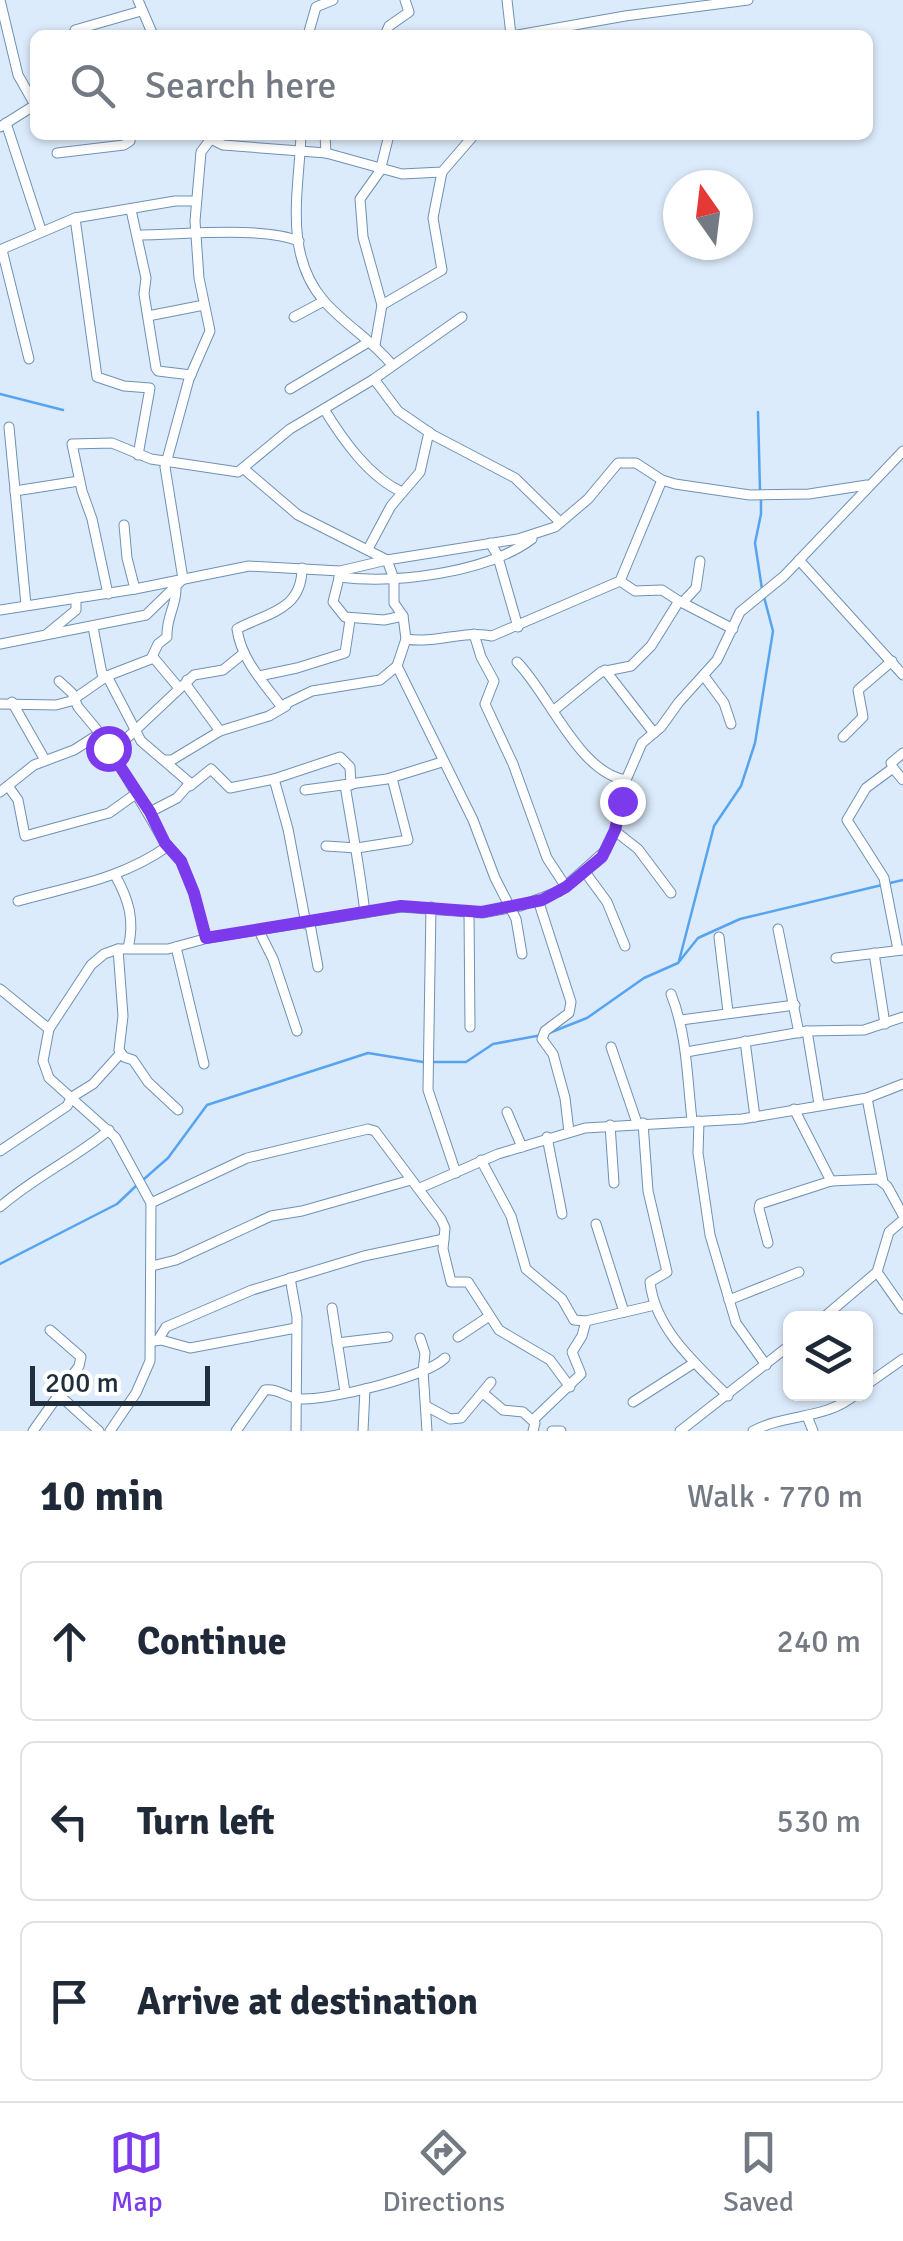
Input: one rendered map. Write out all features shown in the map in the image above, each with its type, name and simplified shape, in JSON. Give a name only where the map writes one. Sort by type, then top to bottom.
[{"type":"street","points":[[0,0],[18,75],[30,96]]},
{"type":"street","points":[[138,0],[150,30]]},
{"type":"street","points":[[309,30],[316,7],[333,0]]},
{"type":"street","points":[[387,30],[408,12],[405,0]]},
{"type":"street","points":[[507,0],[510,30]]},
{"type":"street","points":[[546,30],[748,0]]},
{"type":"street","points":[[75,30],[92,22],[141,12]]},
{"type":"street","points":[[30,108],[3,125],[41,230]]},
{"type":"street","points":[[57,153],[124,145],[130,140]]},
{"type":"street","points":[[0,704],[56,705],[71,700],[107,676],[153,657],[158,644],[167,637],[167,617],[180,584],[165,473],[191,375],[216,329],[204,305],[195,236],[202,152],[208,140]]},
{"type":"street","points":[[213,140],[223,145],[326,152],[380,171],[442,172]]},
{"type":"street","points":[[301,140],[295,202],[299,241],[311,279],[324,301],[392,365]]},
{"type":"street","points":[[325,140],[326,152]]},
{"type":"street","points":[[290,389],[371,344],[382,305],[360,217],[360,199],[380,171],[388,140]]},
{"type":"street","points":[[382,305],[442,270],[434,218],[442,172],[470,140]]},
{"type":"street","points":[[29,358],[1,250],[75,218],[175,201],[196,202]]},
{"type":"street","points":[[131,210],[147,284],[144,294],[158,371],[191,375]]},
{"type":"street","points":[[75,218],[97,377],[124,386],[150,388],[138,455]]},
{"type":"street","points":[[138,235],[195,236],[222,231],[283,235],[299,241]]},
{"type":"street","points":[[294,317],[324,301]]},
{"type":"street","points":[[148,316],[204,305]]},
{"type":"street","points":[[108,594],[72,444],[112,443],[138,455],[234,472],[244,469],[290,429],[374,379],[462,317]]},
{"type":"street","points":[[374,379],[398,411],[515,478],[560,522]]},
{"type":"street","points":[[324,409],[370,473],[402,492]]},
{"type":"street","points":[[9,427],[26,604]]},
{"type":"street","points":[[368,549],[375,531],[420,472],[430,432]]},
{"type":"street","points":[[110,1431],[147,1370],[155,1341],[151,1203],[109,1130],[44,1071],[43,1050],[49,1029],[90,965],[104,954],[123,949],[176,948],[206,938],[401,906],[469,913],[511,908],[566,887],[602,857],[615,830],[626,780],[642,743],[717,660],[740,612],[763,595],[903,452]]},
{"type":"street","points":[[0,610],[180,584],[249,566],[394,579],[498,560],[560,522],[588,499],[618,463],[636,463],[662,480],[750,495],[809,494],[867,486]]},
{"type":"street","points":[[0,466],[13,464]]},
{"type":"street","points":[[244,469],[298,515],[386,560],[394,579],[394,603],[404,616],[406,639],[397,666],[473,820],[511,908],[522,954]]},
{"type":"street","points":[[406,639],[423,642],[474,634],[490,636],[620,581],[662,480]]},
{"type":"street","points":[[15,491],[79,481]]},
{"type":"street","points":[[124,525],[135,589]]},
{"type":"street","points":[[355,574],[386,560],[538,534]]},
{"type":"street","points":[[490,543],[518,627]]},
{"type":"street","points":[[798,560],[897,662],[903,675]]},
{"type":"street","points":[[553,711],[605,670],[631,666],[651,646],[681,602],[696,588],[700,561]]},
{"type":"street","points":[[286,706],[278,704],[238,644],[237,628],[261,620],[291,602],[302,578],[302,568]]},
{"type":"street","points":[[340,574],[333,602],[350,620],[404,616]]},
{"type":"street","points":[[620,581],[635,591],[662,590],[732,629]]},
{"type":"street","points":[[0,644],[146,615],[180,584]]},
{"type":"street","points":[[45,636],[76,610],[76,598]]},
{"type":"street","points":[[259,676],[344,653],[348,650],[350,620]]},
{"type":"street","points":[[93,628],[100,670],[107,676],[119,704],[130,714],[137,736],[190,786]]},
{"type":"street","points":[[474,634],[494,681],[485,704],[548,858],[566,887]]},
{"type":"street","points":[[110,754],[198,672],[223,670],[244,653]]},
{"type":"street","points":[[153,657],[188,686],[220,731]]},
{"type":"street","points":[[517,662],[586,756],[616,779],[626,780]]},
{"type":"street","points":[[843,737],[863,716],[858,690],[897,662]]},
{"type":"street","points":[[165,760],[172,760],[220,731],[269,716],[312,691],[380,680],[397,666]]},
{"type":"street","points":[[605,670],[654,733]]},
{"type":"street","points":[[704,676],[724,702],[731,724]]},
{"type":"street","points":[[59,681],[100,734],[186,872],[206,938]]},
{"type":"street","points":[[12,702],[45,760]]},
{"type":"street","points":[[100,734],[74,750],[45,760],[4,789],[18,800],[25,836],[110,814],[137,793]]},
{"type":"street","points":[[903,753],[891,762],[903,780]]},
{"type":"street","points":[[150,812],[177,798],[211,769],[230,788],[274,779],[340,757],[350,767],[352,838],[358,848],[365,913]]},
{"type":"street","points":[[305,790],[392,778],[442,762]]},
{"type":"street","points":[[836,958],[900,950],[884,878],[847,820],[866,788],[893,768]]},
{"type":"street","points":[[326,846],[358,848],[408,840],[392,778]]},
{"type":"street","points":[[274,779],[318,967]]},
{"type":"street","points":[[615,830],[638,849],[670,893]]},
{"type":"street","points":[[18,901],[115,875],[146,862],[168,846]]},
{"type":"street","points":[[585,872],[606,902],[626,946]]},
{"type":"street","points":[[0,1151],[67,1106],[121,1053],[123,949],[132,930],[130,910],[115,875]]},
{"type":"street","points":[[538,900],[571,1002],[570,1014],[545,1032],[544,1043],[553,1054],[566,1098],[569,1132]]},
{"type":"street","points":[[431,907],[428,1090],[456,1173]]},
{"type":"street","points":[[469,913],[470,1026]]},
{"type":"street","points":[[778,928],[819,1104]]},
{"type":"street","points":[[259,932],[273,960],[296,1032]]},
{"type":"street","points":[[719,937],[728,1012]]},
{"type":"street","points":[[176,948],[204,1064]]},
{"type":"street","points":[[874,953],[884,1024]]},
{"type":"street","points":[[0,989],[49,1029]]},
{"type":"street","points":[[672,994],[686,1052],[705,1214],[740,1333],[766,1366]]},
{"type":"street","points":[[681,1020],[795,1004]]},
{"type":"street","points":[[686,1052],[803,1032],[864,1030],[903,1017]]},
{"type":"street","points":[[745,1041],[755,1116]]},
{"type":"street","points":[[611,1047],[640,1123],[650,1205],[667,1272],[650,1282],[655,1305],[694,1363],[728,1396]]},
{"type":"street","points":[[121,1053],[133,1060],[148,1082],[178,1110]]},
{"type":"street","points":[[420,1188],[481,1160],[569,1132],[610,1125],[755,1116],[867,1098],[903,1084]]},
{"type":"street","points":[[831,1311],[877,1272],[889,1232],[903,1218],[883,1182],[867,1098]]},
{"type":"street","points":[[794,1109],[832,1181]]},
{"type":"street","points":[[508,1112],[522,1147]]},
{"type":"street","points":[[610,1125],[614,1183]]},
{"type":"street","points":[[151,1203],[247,1158],[368,1129],[375,1131],[441,1219],[451,1282],[468,1282],[488,1317],[510,1338],[550,1360],[570,1387]]},
{"type":"street","points":[[0,1207],[109,1130]]},
{"type":"street","points":[[547,1137],[562,1214]]},
{"type":"street","points":[[481,1160],[512,1216],[526,1269],[562,1299],[574,1320],[586,1321],[655,1305]]},
{"type":"street","points":[[768,1243],[760,1204],[832,1181],[872,1177],[883,1182]]},
{"type":"street","points":[[152,1266],[176,1260],[271,1216],[411,1180]]},
{"type":"street","points":[[596,1224],[624,1312]]},
{"type":"street","points":[[155,1341],[166,1327],[290,1278],[364,1256],[444,1239]]},
{"type":"street","points":[[728,1300],[799,1272]]},
{"type":"street","points":[[877,1272],[903,1309]]},
{"type":"street","points":[[290,1278],[296,1328],[296,1431]]},
{"type":"street","points":[[332,1308],[345,1392]]},
{"type":"street","points":[[458,1336],[488,1317]]},
{"type":"street","points":[[483,1393],[503,1410],[523,1412],[535,1428],[581,1374],[572,1352],[586,1321]]},
{"type":"street","points":[[155,1341],[190,1348],[296,1328]]},
{"type":"street","points":[[33,1431],[80,1366],[82,1357],[50,1330]]},
{"type":"street","points":[[336,1343],[388,1337]]},
{"type":"street","points":[[420,1338],[425,1353],[428,1431]]},
{"type":"street","points":[[680,1431],[783,1352]]},
{"type":"street","points":[[236,1431],[264,1390],[274,1389],[298,1399],[365,1389],[423,1371],[445,1358]]},
{"type":"street","points":[[873,1381],[903,1359]]},
{"type":"street","points":[[633,1402],[694,1363]]},
{"type":"street","points":[[428,1407],[456,1419],[466,1413],[491,1382]]},
{"type":"street","points":[[364,1431],[365,1389]]},
{"type":"street","points":[[59,1395],[99,1431]]},
{"type":"street","points":[[753,1431],[773,1422],[836,1408],[846,1401]]},
{"type":"street","points":[[806,1416],[813,1431]]},
{"type":"street","points":[[552,1431],[561,1431]]},
{"type":"waterway","points":[[0,394],[63,410]]},
{"type":"waterway","points":[[758,412],[760,490]]},
{"type":"waterway","points":[[761,498],[755,543],[762,589]]},
{"type":"waterway","points":[[679,961],[714,826],[741,786],[755,743],[773,631],[764,597]]},
{"type":"waterway","points":[[890,883],[903,880]]},
{"type":"waterway","points":[[549,1033],[587,1018],[644,978],[678,963],[698,938],[740,919],[882,885]]},
{"type":"waterway","points":[[431,1062],[466,1062],[493,1044],[542,1035]]},
{"type":"waterway","points":[[144,1179],[168,1158],[207,1105],[368,1053],[423,1062]]},
{"type":"waterway","points":[[0,1264],[117,1204],[138,1184]]},
{"type":"route","points":[[108,748],[150,812],[165,843],[181,861],[206,938],[401,906],[469,913],[542,900],[566,887],[602,857],[615,830],[622,801]]}]
